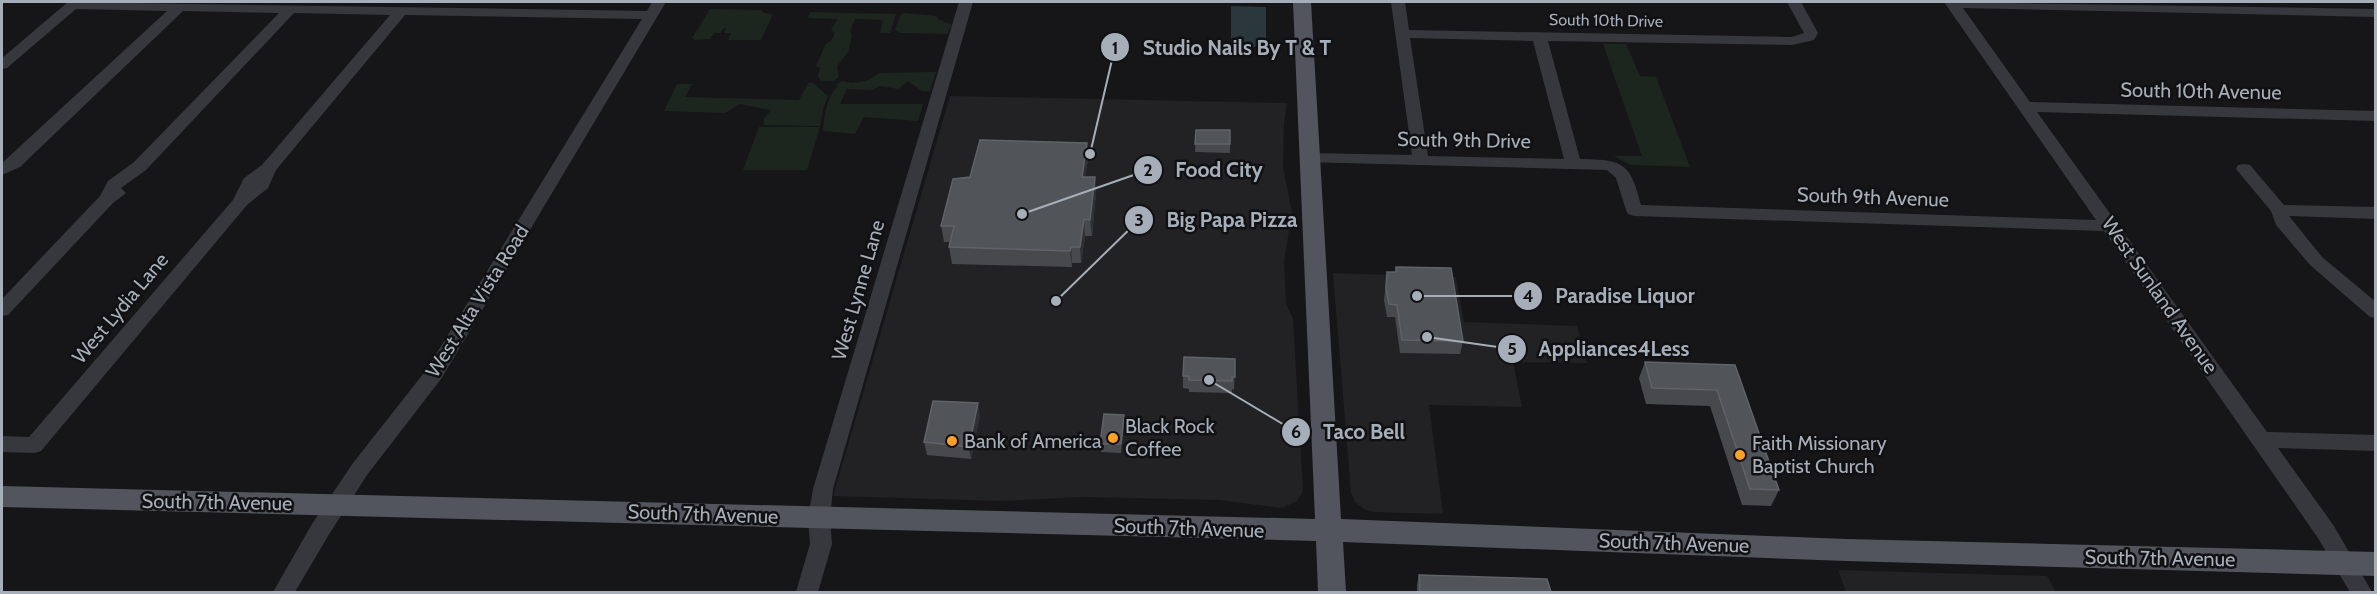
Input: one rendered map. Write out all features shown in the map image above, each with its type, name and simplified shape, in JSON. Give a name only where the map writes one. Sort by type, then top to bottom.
[{"type":"main road","points":[[1302,2],[1332,592]]},
{"type":"main road","name":"South 7th Avenue","points":[[2,497],[1329,531],[1870,550],[2376,564]]},
{"type":"street","name":"West Lynne Lane","points":[[807,592],[821,544],[819,518],[823,489],[966,2]]},
{"type":"street","points":[[1398,2],[1421,160]]},
{"type":"street","name":"South 10th Drive","points":[[1403,34],[1792,41],[1809,37],[1809,28],[1794,2]]},
{"type":"street","points":[[1952,3],[2120,5],[2376,13]]},
{"type":"street","name":"West Sunland Avenue","points":[[1952,3],[2326,532],[2361,592]]},
{"type":"street","points":[[2,65],[73,5],[179,7],[246,5],[290,9],[401,11],[655,8]]},
{"type":"street","points":[[2,183],[9,176],[8,166],[179,7]]},
{"type":"street","name":"West Alta Vista Road","points":[[284,592],[335,505],[434,374],[655,8]]},
{"type":"street","points":[[2,310],[107,199],[137,179],[140,166],[290,9]]},
{"type":"street","name":"West Lydia Lane","points":[[2,444],[34,445],[241,201],[261,188],[266,181],[268,169],[401,11]]},
{"type":"street","points":[[1539,36],[1573,163]]},
{"type":"street","name":"South 10th Avenue","points":[[2026,107],[2375,117]]},
{"type":"street","name":"South 9th Drive","points":[[1309,158],[1604,164],[1618,168],[1625,177],[1634,210]]},
{"type":"street","points":[[2244,169],[2279,210],[2282,221],[2316,261],[2376,312]]},
{"type":"street","name":"South 9th Avenue","points":[[1634,210],[2111,226]]},
{"type":"street","points":[[2279,210],[2376,213]]},
{"type":"street","points":[[2261,440],[2376,443]]},
{"type":"shaded area","points":[[1231,6],[1266,7],[1266,47],[1231,47]]},
{"type":"shaded area","points":[[710,9],[761,10],[764,13],[773,14],[761,40],[728,40],[731,33],[724,33],[726,28],[721,33],[714,33],[710,39],[695,40],[692,38]]},
{"type":"shaded area","points":[[810,12],[896,14],[890,33],[880,33],[883,20],[855,19],[850,31],[852,35],[848,52],[837,66],[839,77],[833,81],[821,81],[818,76],[820,68],[816,66],[826,44],[831,41],[835,33],[831,29],[838,19],[808,18]]},
{"type":"shaded area","points":[[901,14],[936,16],[952,25],[947,34],[901,33],[895,30]]},
{"type":"shaded area","points":[[1603,44],[1626,44],[1640,76],[1656,77],[1690,167],[1630,165],[1614,156],[1642,156]]},
{"type":"shaded area","points":[[936,72],[930,91],[922,91],[908,81],[898,89],[880,86],[872,90],[847,89],[840,104],[923,104],[918,121],[864,117],[855,134],[823,131],[829,101],[838,86],[836,85],[842,81],[852,83],[866,81],[880,73]]},
{"type":"shaded area","points":[[812,82],[828,96],[820,126],[764,125],[764,119],[771,110],[740,104],[725,113],[664,111],[677,84],[692,84],[685,97],[799,100],[808,83]]},
{"type":"shaded area","points":[[950,96],[1287,103],[1283,167],[1292,212],[1284,262],[1286,304],[1293,319],[1303,491],[1297,501],[1282,508],[1219,500],[1083,497],[1000,501],[833,496]]},
{"type":"shaded area","points":[[759,127],[820,127],[807,170],[743,170]]},
{"type":"shaded area","points":[[1333,273],[1456,277],[1464,322],[1577,326],[1587,363],[1513,362],[1522,407],[1429,405],[1443,514],[1374,512],[1364,509],[1355,502],[1351,493]]},
{"type":"shaded area","points":[[1838,570],[2047,576],[2056,592],[1846,592]]},
{"type":"building","points":[[1196,130],[1230,130],[1230,144],[1195,144]]},
{"type":"building","points":[[980,140],[1087,143],[1082,177],[1095,177],[1090,220],[1084,219],[1080,247],[1071,247],[1070,251],[949,247],[954,226],[941,226],[953,179],[970,177]]},
{"type":"building","points":[[1396,267],[1451,268],[1463,341],[1402,340],[1397,305],[1389,304],[1386,288],[1387,272],[1396,272]]},
{"type":"building","points":[[1184,357],[1235,359],[1235,377],[1232,377],[1232,381],[1189,380],[1189,376],[1183,376]]},
{"type":"building","points":[[1645,362],[1735,365],[1779,490],[1750,489],[1717,390],[1652,388]]},
{"type":"building","name":"Bank of America","points":[[933,401],[978,403],[969,447],[924,442]]},
{"type":"building","name":"Black Rock Coffee","points":[[1104,414],[1124,415],[1121,444],[1100,444]]},
{"type":"building","points":[[1419,575],[1547,579],[1551,592],[1420,592]]},
{"type":"place","name":"Studio Nails By T & T","points":[[1090,154]]},
{"type":"place","name":"Food City","points":[[1022,214]]},
{"type":"place","name":"Paradise Liquor","points":[[1417,296]]},
{"type":"place","name":"Big Papa Pizza","points":[[1056,301]]},
{"type":"place","name":"Appliances4Less","points":[[1427,337]]},
{"type":"place","name":"Taco Bell","points":[[1209,380]]},
{"type":"place","name":"Black Rock Coffee","points":[[1113,438]]},
{"type":"place","name":"Bank of America","points":[[952,441]]},
{"type":"place","name":"Faith Missionary Baptist Church","points":[[1740,455]]}]
